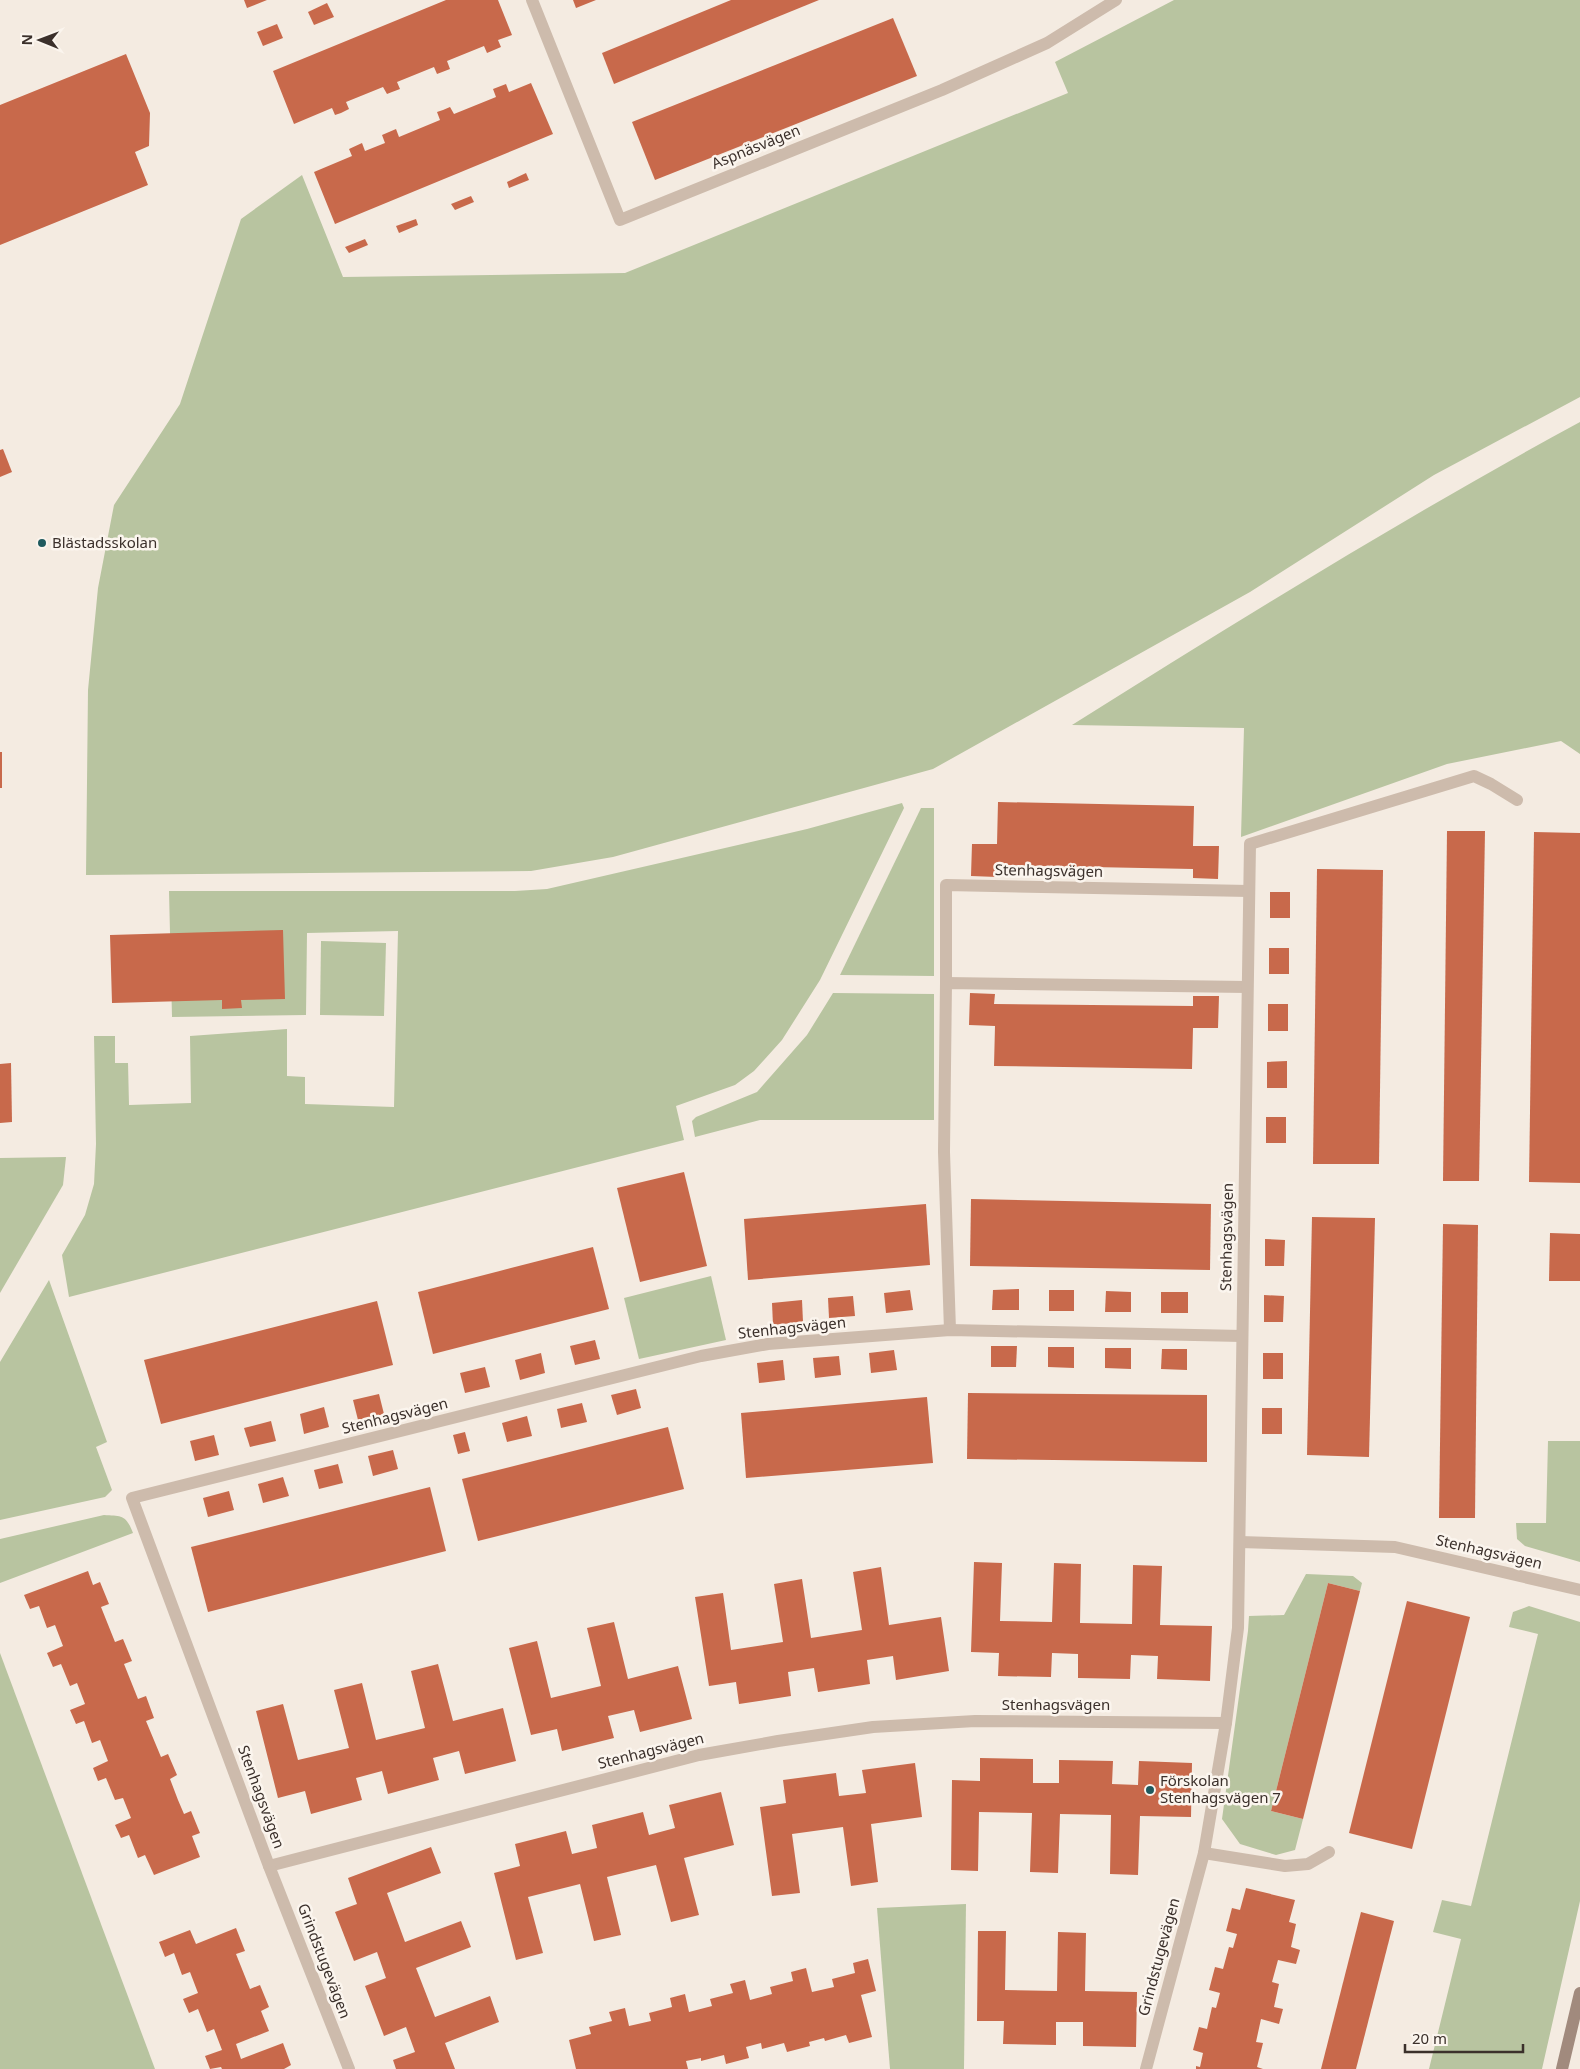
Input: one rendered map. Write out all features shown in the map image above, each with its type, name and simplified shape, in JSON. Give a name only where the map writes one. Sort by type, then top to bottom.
[{"type":"main road","points":[[1562,2069],[1580,1993]]},
{"type":"street","name":"Aspnäsvägen","points":[[532,0],[620,220],[942,90],[1047,43],[1116,0]]},
{"type":"street","name":"Stenhagsvägen","points":[[1242,1336],[950,1330],[768,1344],[701,1356],[132,1498],[269,1866],[699,1755],[873,1727],[975,1721],[1226,1723],[1238,1628],[1250,844],[1474,776],[1516,800]]},
{"type":"street","name":"Stenhagsvägen","points":[[950,1330],[944,1152],[946,885],[1249,890]]},
{"type":"street","points":[[946,983],[1247,987]]},
{"type":"street","name":"Stenhagsvägen","points":[[1240,1542],[1395,1547],[1580,1590]]},
{"type":"street","name":"Grindstugevägen","points":[[1146,2069],[1204,1852],[1226,1723]]},
{"type":"street","points":[[1204,1852],[1285,1866],[1308,1864],[1330,1852]]},
{"type":"street","name":"Grindstugevägen","points":[[269,1866],[349,2069]]},
{"type":"green space","points":[[1174,0],[1580,0],[1580,397],[1434,475],[1250,592],[933,769],[613,857],[531,871],[86,875],[88,690],[98,588],[114,505],[180,404],[241,219],[302,175],[343,277],[625,273],[1068,93],[1055,62]]},
{"type":"green space","points":[[1580,422],[1580,754],[1561,741],[1447,764],[1241,837],[1244,728],[1072,725],[1324,569],[1451,494]]},
{"type":"green space","points":[[902,803],[904,808],[820,980],[782,1040],[754,1071],[735,1085],[676,1106],[684,1140],[69,1297],[62,1255],[85,1215],[94,1184],[96,1144],[94,1036],[115,1036],[115,1063],[128,1063],[129,1105],[191,1103],[190,1036],[287,1029],[287,1076],[305,1077],[305,1104],[394,1107],[398,931],[307,933],[306,1015],[172,1017],[169,891],[515,891],[547,889],[807,829]]},
{"type":"green space","points":[[921,808],[934,808],[934,976],[840,975]]},
{"type":"green space","points":[[321,941],[386,943],[384,1016],[320,1015]]},
{"type":"green space","points":[[833,993],[934,994],[934,1120],[760,1120],[695,1137],[692,1121],[696,1117],[757,1092],[807,1035]]},
{"type":"green space","points":[[66,1157],[63,1185],[0,1293],[0,1158]]},
{"type":"green space","points":[[711,1276],[726,1340],[639,1359],[624,1298]]},
{"type":"green space","points":[[49,1280],[107,1442],[96,1447],[112,1490],[105,1497],[0,1520],[0,1362]]},
{"type":"green space","points":[[1548,1441],[1580,1441],[1580,1562],[1525,1546],[1517,1539],[1516,1523],[1546,1523]]},
{"type":"green space","points":[[104,1515],[123,1518],[133,1533],[0,1583],[0,1539]]},
{"type":"green space","points":[[1306,1574],[1353,1576],[1362,1583],[1360,1591],[1328,1583],[1271,1811],[1303,1819],[1295,1850],[1276,1855],[1240,1844],[1222,1819],[1249,1616],[1284,1615]]},
{"type":"green space","points":[[1529,1606],[1580,1622],[1580,1901],[1542,2069],[1429,2069],[1461,1939],[1433,1932],[1442,1900],[1471,1906],[1538,1634],[1509,1627],[1513,1612]]},
{"type":"green space","points":[[0,1653],[155,2069],[0,2069]]},
{"type":"green space","points":[[966,1904],[964,2069],[890,2069],[877,1908]]},
{"type":"building","points":[[244,0],[267,0],[247,8]]},
{"type":"building","points":[[446,0],[498,0],[512,35],[498,40],[501,47],[487,53],[484,46],[447,61],[450,69],[437,74],[434,67],[397,82],[400,89],[387,94],[383,87],[346,102],[349,109],[341,113],[335,115],[332,108],[294,124],[273,71]]},
{"type":"building","points":[[573,0],[596,0],[576,8]]},
{"type":"building","points":[[731,0],[819,0],[614,84],[602,53]]},
{"type":"building","points":[[327,3],[334,17],[314,25],[308,12]]},
{"type":"building","points":[[893,18],[917,76],[655,180],[632,122]]},
{"type":"building","points":[[277,24],[283,38],[263,46],[257,32]]},
{"type":"building","points":[[126,54],[150,113],[149,146],[135,152],[148,185],[0,245],[0,105]]},
{"type":"building","points":[[531,83],[553,134],[335,224],[314,172],[352,156],[349,149],[362,143],[365,151],[385,143],[382,135],[396,129],[399,137],[440,120],[437,112],[450,107],[454,114],[496,97],[493,89],[506,84],[509,92]]},
{"type":"building","points":[[526,173],[529,180],[509,188],[507,182]]},
{"type":"building","points":[[471,196],[474,202],[455,210],[451,204]]},
{"type":"building","points":[[416,219],[418,225],[399,233],[396,226]]},
{"type":"building","points":[[365,239],[368,245],[349,253],[345,247]]},
{"type":"building","points":[[3,449],[12,472],[0,477],[0,450]]},
{"type":"building","points":[[0,752],[2,752],[2,788],[0,788]]},
{"type":"building","points":[[998,802],[1194,806],[1193,846],[1219,846],[1218,879],[1193,878],[1193,869],[997,865],[997,877],[971,876],[972,844],[997,844]]},
{"type":"building","points":[[1447,831],[1485,831],[1479,1181],[1443,1181]]},
{"type":"building","points":[[1534,832],[1580,833],[1580,1183],[1529,1182]]},
{"type":"building","points":[[1317,869],[1383,870],[1379,1164],[1313,1164]]},
{"type":"building","points":[[1270,892],[1290,892],[1290,918],[1270,918]]},
{"type":"building","points":[[283,930],[285,999],[241,1000],[242,1008],[222,1009],[222,1000],[112,1003],[110,935]]},
{"type":"building","points":[[1269,948],[1289,948],[1289,974],[1269,974]]},
{"type":"building","points":[[970,993],[995,994],[994,1004],[1193,1006],[1193,996],[1219,996],[1218,1028],[1193,1028],[1192,1069],[994,1066],[995,1026],[969,1025]]},
{"type":"building","points":[[1268,1004],[1288,1004],[1288,1031],[1268,1031]]},
{"type":"building","points":[[1287,1061],[1287,1088],[1267,1088],[1267,1062]]},
{"type":"building","points":[[11,1063],[12,1122],[0,1123],[0,1064]]},
{"type":"building","points":[[1266,1117],[1286,1117],[1286,1143],[1266,1143]]},
{"type":"building","points":[[684,1172],[707,1266],[640,1282],[617,1188]]},
{"type":"building","points":[[971,1199],[1211,1204],[1210,1270],[970,1266]]},
{"type":"building","points":[[926,1204],[930,1265],[748,1280],[744,1219]]},
{"type":"building","points":[[1312,1217],[1375,1218],[1369,1457],[1307,1455]]},
{"type":"building","points":[[1443,1224],[1478,1225],[1475,1518],[1439,1518]]},
{"type":"building","points":[[1550,1233],[1580,1234],[1580,1281],[1549,1281]]},
{"type":"building","points":[[1265,1239],[1285,1240],[1284,1266],[1265,1266]]},
{"type":"building","points":[[593,1247],[609,1309],[433,1354],[418,1292]]},
{"type":"building","points":[[1019,1289],[1019,1310],[992,1310],[993,1290]]},
{"type":"building","points":[[910,1290],[913,1310],[886,1313],[884,1293]]},
{"type":"building","points":[[1049,1290],[1074,1290],[1074,1311],[1049,1311]]},
{"type":"building","points":[[1106,1291],[1131,1292],[1131,1312],[1105,1312]]},
{"type":"building","points":[[1161,1292],[1188,1292],[1188,1313],[1161,1313]]},
{"type":"building","points":[[1264,1295],[1284,1296],[1283,1322],[1264,1322]]},
{"type":"building","points":[[853,1296],[855,1316],[829,1318],[828,1298]]},
{"type":"building","points":[[802,1300],[803,1322],[773,1325],[772,1303]]},
{"type":"building","points":[[377,1301],[393,1365],[161,1424],[144,1360]]},
{"type":"building","points":[[595,1340],[600,1359],[575,1365],[570,1346]]},
{"type":"building","points":[[991,1346],[1017,1346],[1016,1367],[991,1367]]},
{"type":"building","points":[[1048,1347],[1074,1347],[1074,1368],[1048,1367]]},
{"type":"building","points":[[1105,1348],[1131,1348],[1131,1369],[1105,1368]]},
{"type":"building","points":[[1162,1349],[1187,1349],[1187,1370],[1161,1369]]},
{"type":"building","points":[[894,1350],[897,1370],[871,1373],[869,1353]]},
{"type":"building","points":[[541,1353],[545,1373],[520,1380],[515,1360]]},
{"type":"building","points":[[1263,1353],[1283,1353],[1283,1379],[1263,1379]]},
{"type":"building","points":[[839,1356],[841,1375],[815,1378],[813,1358]]},
{"type":"building","points":[[783,1360],[785,1380],[759,1383],[757,1363]]},
{"type":"building","points":[[485,1367],[490,1387],[465,1393],[460,1373]]},
{"type":"building","points":[[636,1389],[641,1408],[617,1415],[611,1395]]},
{"type":"building","points":[[968,1393],[1207,1395],[1207,1462],[967,1459]]},
{"type":"building","points":[[379,1394],[384,1414],[358,1420],[353,1400]]},
{"type":"building","points":[[927,1397],[933,1463],[746,1478],[741,1413]]},
{"type":"building","points":[[582,1403],[587,1422],[561,1428],[557,1409]]},
{"type":"building","points":[[324,1407],[329,1427],[304,1434],[300,1414]]},
{"type":"building","points":[[1262,1408],[1282,1408],[1282,1434],[1262,1434]]},
{"type":"building","points":[[527,1416],[532,1436],[507,1442],[502,1423]]},
{"type":"building","points":[[271,1421],[276,1441],[250,1447],[244,1428]]},
{"type":"building","points":[[668,1427],[684,1489],[478,1541],[462,1479]]},
{"type":"building","points":[[465,1432],[470,1451],[458,1454],[453,1435]]},
{"type":"building","points":[[214,1435],[219,1455],[195,1461],[190,1441]]},
{"type":"building","points":[[393,1450],[398,1469],[373,1476],[368,1456]]},
{"type":"building","points":[[338,1464],[343,1483],[319,1489],[314,1470]]},
{"type":"building","points":[[283,1477],[289,1496],[263,1503],[258,1484]]},
{"type":"building","points":[[430,1487],[446,1551],[208,1612],[191,1547]]},
{"type":"building","points":[[229,1491],[234,1510],[208,1517],[203,1498]]},
{"type":"building","points":[[974,1562],[1002,1563],[1000,1621],[1052,1622],[1054,1563],[1081,1564],[1080,1623],[1132,1624],[1133,1565],[1162,1566],[1160,1625],[1212,1626],[1210,1681],[1157,1679],[1158,1656],[1131,1655],[1130,1679],[1078,1678],[1078,1654],[1052,1653],[1051,1677],[998,1676],[999,1653],[971,1652]]},
{"type":"building","points":[[881,1567],[889,1625],[941,1617],[949,1671],[896,1680],[893,1656],[867,1660],[870,1684],[818,1692],[814,1668],[788,1672],[791,1696],[739,1704],[736,1682],[709,1686],[695,1597],[723,1593],[731,1650],[783,1642],[774,1584],[802,1579],[811,1638],[862,1630],[853,1572]]},
{"type":"building","points":[[88,1571],[93,1585],[100,1582],[109,1604],[101,1607],[115,1642],[123,1639],[132,1661],[124,1664],[138,1699],[146,1696],[154,1718],[146,1721],[161,1757],[168,1754],[177,1775],[170,1779],[178,1800],[184,1814],[191,1811],[200,1833],[192,1836],[200,1857],[154,1875],[145,1855],[138,1858],[129,1835],[121,1838],[115,1825],[131,1818],[123,1798],[115,1800],[106,1778],[98,1781],[93,1768],[108,1761],[100,1740],[92,1743],[84,1721],[76,1724],[70,1710],[85,1704],[77,1683],[70,1686],[61,1664],[53,1667],[47,1653],[63,1646],[55,1625],[47,1628],[39,1606],[30,1609],[24,1595]]},
{"type":"building","points":[[1328,1583],[1360,1591],[1303,1819],[1271,1811]]},
{"type":"building","points":[[1407,1601],[1470,1617],[1412,1849],[1349,1833]]},
{"type":"building","points":[[614,1622],[628,1679],[678,1666],[692,1719],[640,1732],[634,1710],[608,1716],[614,1738],[562,1751],[557,1729],[531,1735],[509,1648],[537,1641],[551,1698],[601,1686],[587,1628]]},
{"type":"building","points":[[438,1664],[453,1721],[503,1708],[516,1761],[465,1774],[459,1751],[433,1758],[439,1780],[388,1794],[382,1771],[356,1778],[362,1800],[311,1814],[305,1791],[278,1798],[256,1711],[283,1704],[298,1760],[349,1748],[334,1690],[362,1683],[376,1740],[425,1728],[411,1671]]},
{"type":"building","points":[[980,1758],[1033,1759],[1033,1783],[1059,1783],[1059,1760],[1113,1761],[1112,1784],[1138,1785],[1139,1761],[1192,1763],[1191,1817],[1140,1816],[1138,1875],[1110,1874],[1111,1815],[1060,1814],[1058,1873],[1030,1872],[1032,1813],[979,1812],[978,1871],[951,1870],[952,1780],[980,1781]]},
{"type":"building","points":[[915,1763],[922,1817],[871,1824],[878,1882],[851,1886],[843,1827],[792,1834],[800,1893],[772,1896],[760,1807],[786,1803],[783,1780],[836,1773],[839,1796],[866,1793],[862,1770]]},
{"type":"building","points":[[721,1792],[734,1845],[684,1858],[699,1915],[671,1922],[656,1865],[607,1877],[621,1935],[594,1941],[580,1884],[528,1897],[543,1953],[516,1960],[494,1873],[520,1866],[515,1844],[566,1831],[572,1854],[597,1848],[592,1825],[643,1812],[649,1835],[675,1828],[669,1805]]},
{"type":"building","points":[[431,1847],[441,1873],[387,1893],[405,1942],[461,1921],[471,1947],[416,1968],[435,2017],[490,1996],[499,2022],[445,2043],[455,2069],[396,2069],[393,2060],[415,2052],[406,2027],[384,2036],[365,1986],[386,1978],[377,1952],[354,1961],[335,1912],[357,1904],[348,1878]]},
{"type":"building","points":[[1246,1888],[1295,1900],[1289,1922],[1296,1924],[1291,1947],[1300,1950],[1296,1964],[1278,1960],[1272,1982],[1279,1984],[1274,2007],[1283,2009],[1279,2024],[1261,2019],[1256,2042],[1263,2043],[1257,2067],[1263,2069],[1196,2069],[1196,2066],[1200,2067],[1203,2053],[1193,2050],[1199,2027],[1207,2029],[1212,2007],[1216,2008],[1220,1993],[1209,1990],[1215,1967],[1223,1969],[1229,1947],[1233,1948],[1237,1934],[1226,1931],[1232,1908],[1240,1910]]},
{"type":"building","points":[[1361,1912],[1394,1921],[1356,2069],[1321,2069]]},
{"type":"building","points":[[236,1928],[245,1951],[236,1954],[250,1989],[260,1985],[269,2007],[261,2011],[269,2031],[236,2044],[241,2059],[283,2043],[291,2065],[284,2069],[222,2069],[221,2067],[210,2069],[205,2056],[222,2050],[214,2029],[207,2032],[198,2009],[189,2013],[183,1999],[198,1993],[190,1972],[182,1975],[174,1953],[165,1957],[159,1942],[190,1930],[196,1944]]},
{"type":"building","points":[[978,1931],[1006,1931],[1005,1990],[1057,1991],[1058,1932],[1086,1933],[1085,1991],[1137,1992],[1136,2047],[1083,2046],[1083,2022],[1056,2022],[1056,2045],[1003,2044],[1004,2021],[977,2021]]},
{"type":"building","points":[[868,1959],[876,1991],[861,1995],[872,2037],[849,2043],[846,2035],[825,2041],[824,2038],[809,2042],[810,2046],[787,2052],[784,2043],[762,2049],[761,2043],[746,2047],[749,2058],[726,2064],[724,2055],[701,2061],[701,2058],[686,2061],[688,2069],[576,2069],[569,2040],[591,2034],[589,2027],[612,2021],[609,2012],[625,2008],[629,2026],[651,2021],[649,2013],[672,2007],[670,1998],[685,1994],[689,2012],[712,2006],[710,1999],[733,1993],[730,1984],[745,1980],[750,2000],[772,1994],[770,1987],[793,1981],[791,1972],[806,1968],[812,1992],[834,1987],[832,1979],[855,1973],[853,1963]]},
{"type":"place","name":"Blästadsskolan","points":[[42,543]]},
{"type":"place","name":"Förskolan Stenhagsvägen 7","points":[[1150,1790]]}]
